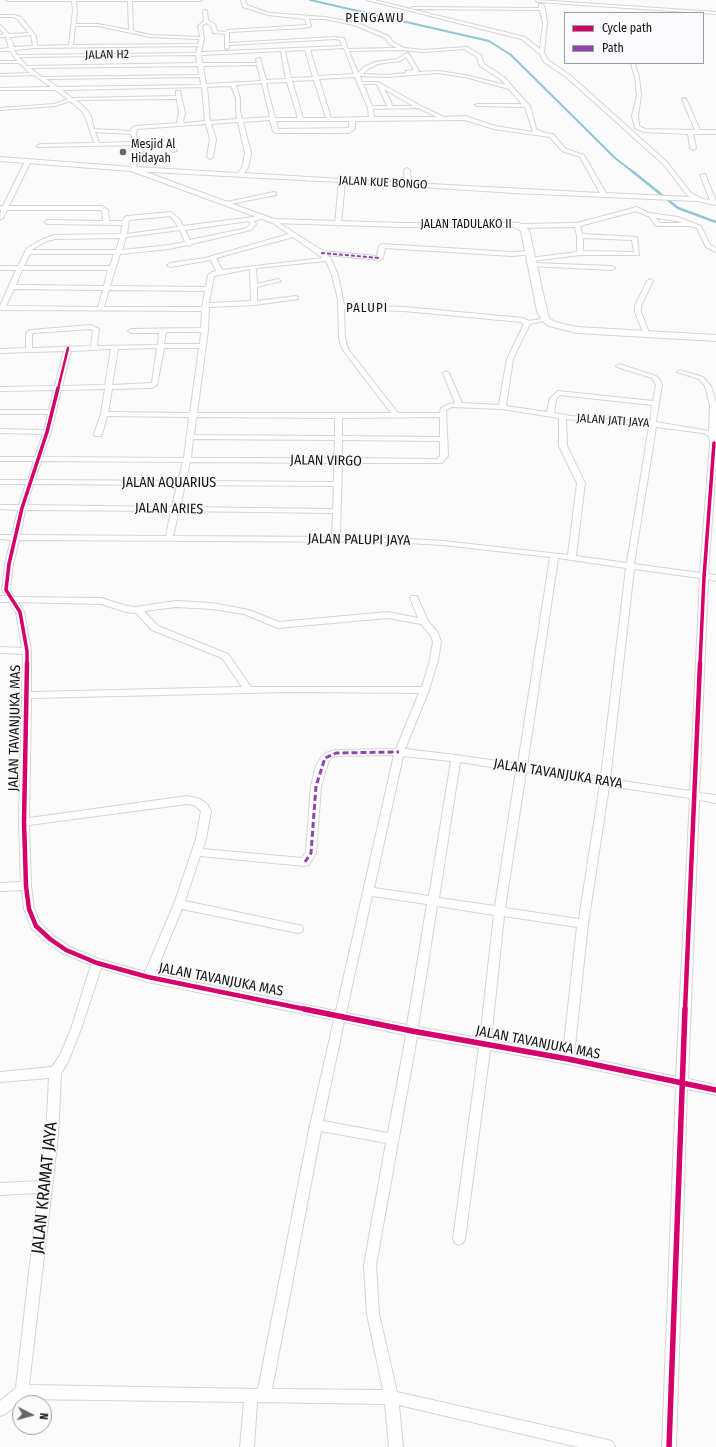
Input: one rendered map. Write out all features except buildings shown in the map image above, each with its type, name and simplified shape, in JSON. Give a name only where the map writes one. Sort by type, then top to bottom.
[{"type":"main road","name":"JALAN TADULAKO II","points":[[0,159],[133,169],[261,218],[273,221],[338,224],[510,224],[520,226],[525,230],[545,319]]},
{"type":"main road","points":[[545,319],[552,324],[566,329],[716,338]]},
{"type":"street","points":[[8,0],[200,0]]},
{"type":"street","points":[[71,46],[74,25],[74,0]]},
{"type":"street","points":[[130,0],[131,32]]},
{"type":"street","points":[[243,0],[245,6],[265,13],[307,18],[325,18],[355,24],[387,37],[391,43],[403,49]]},
{"type":"street","points":[[368,0],[526,37],[542,53],[546,61],[568,76],[665,163],[678,182],[689,194],[697,199]]},
{"type":"street","points":[[538,0],[543,9],[545,22],[542,53]]},
{"type":"street","points":[[538,0],[622,6],[645,6],[716,13]]},
{"type":"street","points":[[622,6],[624,12]]},
{"type":"street","points":[[402,8],[442,7],[543,9]]},
{"type":"street","points":[[205,11],[206,21]]},
{"type":"street","points":[[0,16],[17,17],[35,37],[34,47]]},
{"type":"street","points":[[206,21],[212,25],[214,32],[226,33],[227,31],[305,27],[308,26],[307,18]]},
{"type":"street","points":[[206,21],[200,26],[202,38],[198,54],[204,86],[208,123],[212,139],[210,157]]},
{"type":"street","points":[[74,25],[98,25],[162,37],[202,38]]},
{"type":"street","points":[[0,26],[8,36],[12,50],[20,62],[57,88],[84,110],[97,145]]},
{"type":"street","points":[[226,33],[228,53]]},
{"type":"street","points":[[0,36],[32,34]]},
{"type":"street","points":[[536,36],[543,36]]},
{"type":"street","points":[[227,44],[335,38],[342,39],[358,75],[359,83],[370,108],[372,119]]},
{"type":"street","points":[[0,50],[71,46],[200,45]]},
{"type":"street","points":[[106,55],[108,46]]},
{"type":"street","points":[[307,49],[329,119]]},
{"type":"street","name":"JALAN H2","points":[[15,56],[198,54],[307,49],[403,49],[424,51],[467,49],[478,55],[482,65],[498,74],[527,106]]},
{"type":"street","points":[[283,51],[289,80],[301,120]]},
{"type":"street","points":[[257,52],[276,131],[346,132],[352,129],[352,119]]},
{"type":"street","points":[[358,75],[366,68],[377,63],[398,60],[407,54],[417,71],[367,75]]},
{"type":"street","points":[[0,62],[20,62]]},
{"type":"street","points":[[27,67],[260,64]]},
{"type":"street","points":[[633,64],[639,95],[635,116],[637,127],[642,130]]},
{"type":"street","points":[[128,77],[132,65]]},
{"type":"street","points":[[0,89],[204,86],[358,75],[387,76],[443,72],[465,76],[511,89]]},
{"type":"street","points":[[0,75],[35,74]]},
{"type":"street","points":[[41,78],[202,76]]},
{"type":"street","points":[[359,83],[378,85],[445,119]]},
{"type":"street","points":[[233,84],[238,98],[238,111],[247,145],[248,160],[245,168],[240,174]]},
{"type":"street","points":[[378,85],[386,96],[390,108]]},
{"type":"street","points":[[177,87],[182,113],[180,122],[183,124]]},
{"type":"street","points":[[0,108],[55,105],[71,99],[179,97]]},
{"type":"street","points":[[684,99],[698,132]]},
{"type":"street","points":[[478,105],[527,106],[532,119],[532,127],[536,132],[543,135]]},
{"type":"street","points":[[370,108],[419,107]]},
{"type":"street","points":[[133,169],[140,152],[138,144],[133,136],[134,129],[138,127],[272,119],[469,118],[494,127],[551,135],[564,150],[582,156],[604,195]]},
{"type":"street","points":[[92,130],[134,133]]},
{"type":"street","points":[[627,130],[716,132]]},
{"type":"street","points":[[690,132],[693,148]]},
{"type":"street","points":[[40,146],[169,143],[174,151]]},
{"type":"street","points":[[0,218],[2,208],[28,161]]},
{"type":"street","name":"JALAN KUE BONGO","points":[[133,169],[633,197],[697,199],[715,203]]},
{"type":"street","points":[[407,170],[408,184]]},
{"type":"street","points":[[703,175],[715,203]]},
{"type":"street","points":[[338,224],[342,181]]},
{"type":"street","points":[[225,203],[274,194]]},
{"type":"street","points":[[2,208],[102,208],[105,210],[106,222]]},
{"type":"street","points":[[520,226],[577,225],[637,209],[653,217],[678,219],[698,227],[708,246],[716,250]]},
{"type":"street","points":[[100,309],[112,268],[124,236],[127,218],[171,214],[182,229],[189,244]]},
{"type":"street","points":[[261,218],[124,236],[56,237],[38,242],[30,247],[27,252],[1,308],[100,309],[206,307],[296,298]]},
{"type":"street","points":[[27,252],[119,252],[189,244],[249,229],[254,223],[251,220]]},
{"type":"street","points":[[273,221],[321,252],[328,259],[335,275],[342,307],[342,338],[345,348],[395,414]]},
{"type":"street","points":[[47,222],[125,223]]},
{"type":"street","points":[[577,225],[580,236],[580,253]]},
{"type":"street","points":[[170,265],[206,260],[293,235]]},
{"type":"street","points":[[532,259],[580,253],[637,254],[635,238],[580,236]]},
{"type":"street","points":[[321,252],[380,258],[382,246],[512,254],[532,259],[612,268]]},
{"type":"street","points":[[213,257],[220,272]]},
{"type":"street","points":[[169,538],[191,437],[204,346],[206,307],[211,275],[220,272],[328,259]]},
{"type":"street","points":[[0,268],[112,268]]},
{"type":"street","points":[[253,268],[254,303]]},
{"type":"street","points":[[254,286],[278,281]]},
{"type":"street","points":[[647,335],[638,312],[638,306],[650,281]]},
{"type":"street","points":[[12,287],[208,289]]},
{"type":"street","points":[[342,307],[404,309],[523,320],[528,323],[545,319]]},
{"type":"street","points":[[104,414],[340,416],[395,414],[443,415],[443,409],[445,406],[502,407],[510,359],[528,323]]},
{"type":"street","points":[[29,350],[29,334],[32,330],[91,327],[96,329],[94,347]]},
{"type":"street","points":[[0,389],[154,385],[163,330]]},
{"type":"street","points":[[131,331],[205,330]]},
{"type":"street","points":[[0,351],[94,347],[204,346]]},
{"type":"street","points":[[98,434],[104,414],[115,347]]},
{"type":"street","name":"JALAN TAVANJUKA MAS","points":[[68,348],[47,432],[22,508],[17,537],[9,564],[6,590],[20,612],[27,651],[24,822],[26,886],[28,909],[36,926],[50,939],[66,950],[97,963],[148,977],[340,1015],[412,1031],[568,1059],[716,1090]]},
{"type":"street","name":"JALAN TAVANJUKA MAS","points":[[568,1059],[583,924],[605,782],[630,566],[659,385],[657,380],[654,378],[619,366]]},
{"type":"street","points":[[669,1447],[677,1193],[683,1084],[704,577],[712,493],[714,442],[713,405],[708,386],[701,378],[680,372]]},
{"type":"street","points":[[446,373],[458,399],[459,406]]},
{"type":"street","points":[[550,414],[553,398],[558,393],[656,403]]},
{"type":"street","name":"JALAN JATI JAYA","points":[[502,407],[562,416],[652,424],[705,431],[714,442]]},
{"type":"street","points":[[0,412],[52,412]]},
{"type":"street","name":"JALAN VIRGO","points":[[0,458],[339,462],[439,461],[444,456],[443,415]]},
{"type":"street","points":[[336,539],[340,416]]},
{"type":"street","points":[[562,416],[563,446],[581,482],[572,558]]},
{"type":"street","points":[[0,432],[47,432]]},
{"type":"street","name":"JALAN VIRGO","points":[[191,437],[443,439]]},
{"type":"street","name":"JALAN AQUARIUS","points":[[0,482],[338,484]]},
{"type":"street","name":"JALAN ARIES","points":[[0,507],[337,511]]},
{"type":"street","name":"JALAN PALUPI JAYA","points":[[0,537],[336,539],[444,543],[554,555],[716,578]]},
{"type":"street","name":"JALAN TAVANJUKA MAS","points":[[459,1239],[485,1044],[500,910],[554,555]]},
{"type":"street","points":[[0,564],[9,564]]},
{"type":"street","points":[[247,1447],[367,891],[399,752],[425,690],[434,660],[437,642],[433,631],[424,622],[414,598]]},
{"type":"street","points":[[0,599],[105,601],[126,609],[138,610],[176,604],[212,606],[246,612],[278,625],[388,615],[424,622]]},
{"type":"street","points":[[138,610],[155,628],[225,656],[230,660],[249,690]]},
{"type":"street","points":[[0,650],[27,651]]},
{"type":"street","points":[[27,695],[249,690],[425,690]]},
{"type":"street","name":"JALAN TAVANJUKA RAYA","points":[[196,852],[305,862],[310,852],[316,786],[325,758],[336,753],[399,752],[456,758],[716,799]]},
{"type":"street","points":[[396,1447],[391,1397],[373,1314],[370,1265],[412,1031],[456,758]]},
{"type":"street","points":[[24,822],[187,800],[201,805],[206,810],[202,832],[179,904],[148,977]]},
{"type":"street","points":[[0,887],[26,886]]},
{"type":"street","points":[[367,891],[433,902],[500,910],[583,924]]},
{"type":"street","points":[[179,904],[298,929]]},
{"type":"street","name":"JALAN KRAMAT JAYA","points":[[22,1392],[52,1136],[55,1072],[64,1058],[76,1029],[97,963]]},
{"type":"street","points":[[0,1077],[55,1072]]},
{"type":"street","points":[[316,1125],[392,1139]]},
{"type":"street","points":[[0,1189],[45,1187]]},
{"type":"street","points":[[0,1409],[22,1392],[391,1397],[608,1447]]},
{"type":"waterway","points":[[310,0],[489,41],[511,55],[615,158],[633,172]]},
{"type":"waterway","points":[[632,171],[678,208],[716,222]]},
{"type":"marked path","points":[[321,253],[380,258]]},
{"type":"marked path","points":[[305,862],[311,853],[316,786],[325,758],[336,753],[399,752]]},
{"type":"cycle path","points":[[68,348],[47,432],[22,508],[9,564],[6,590],[20,612],[27,651],[24,822],[26,886],[29,909],[36,926],[50,939],[66,950],[97,963],[148,977],[412,1031],[568,1059],[716,1090]]},
{"type":"cycle path","points":[[669,1447],[677,1193],[704,577],[714,443]]},
{"type":"place","name":"Mesjid Al Hidayah","points":[[123,152]]},
{"type":"district","name":"PENGAWU","points":[[375,18]]},
{"type":"district","name":"PALUPI","points":[[367,308]]}]
